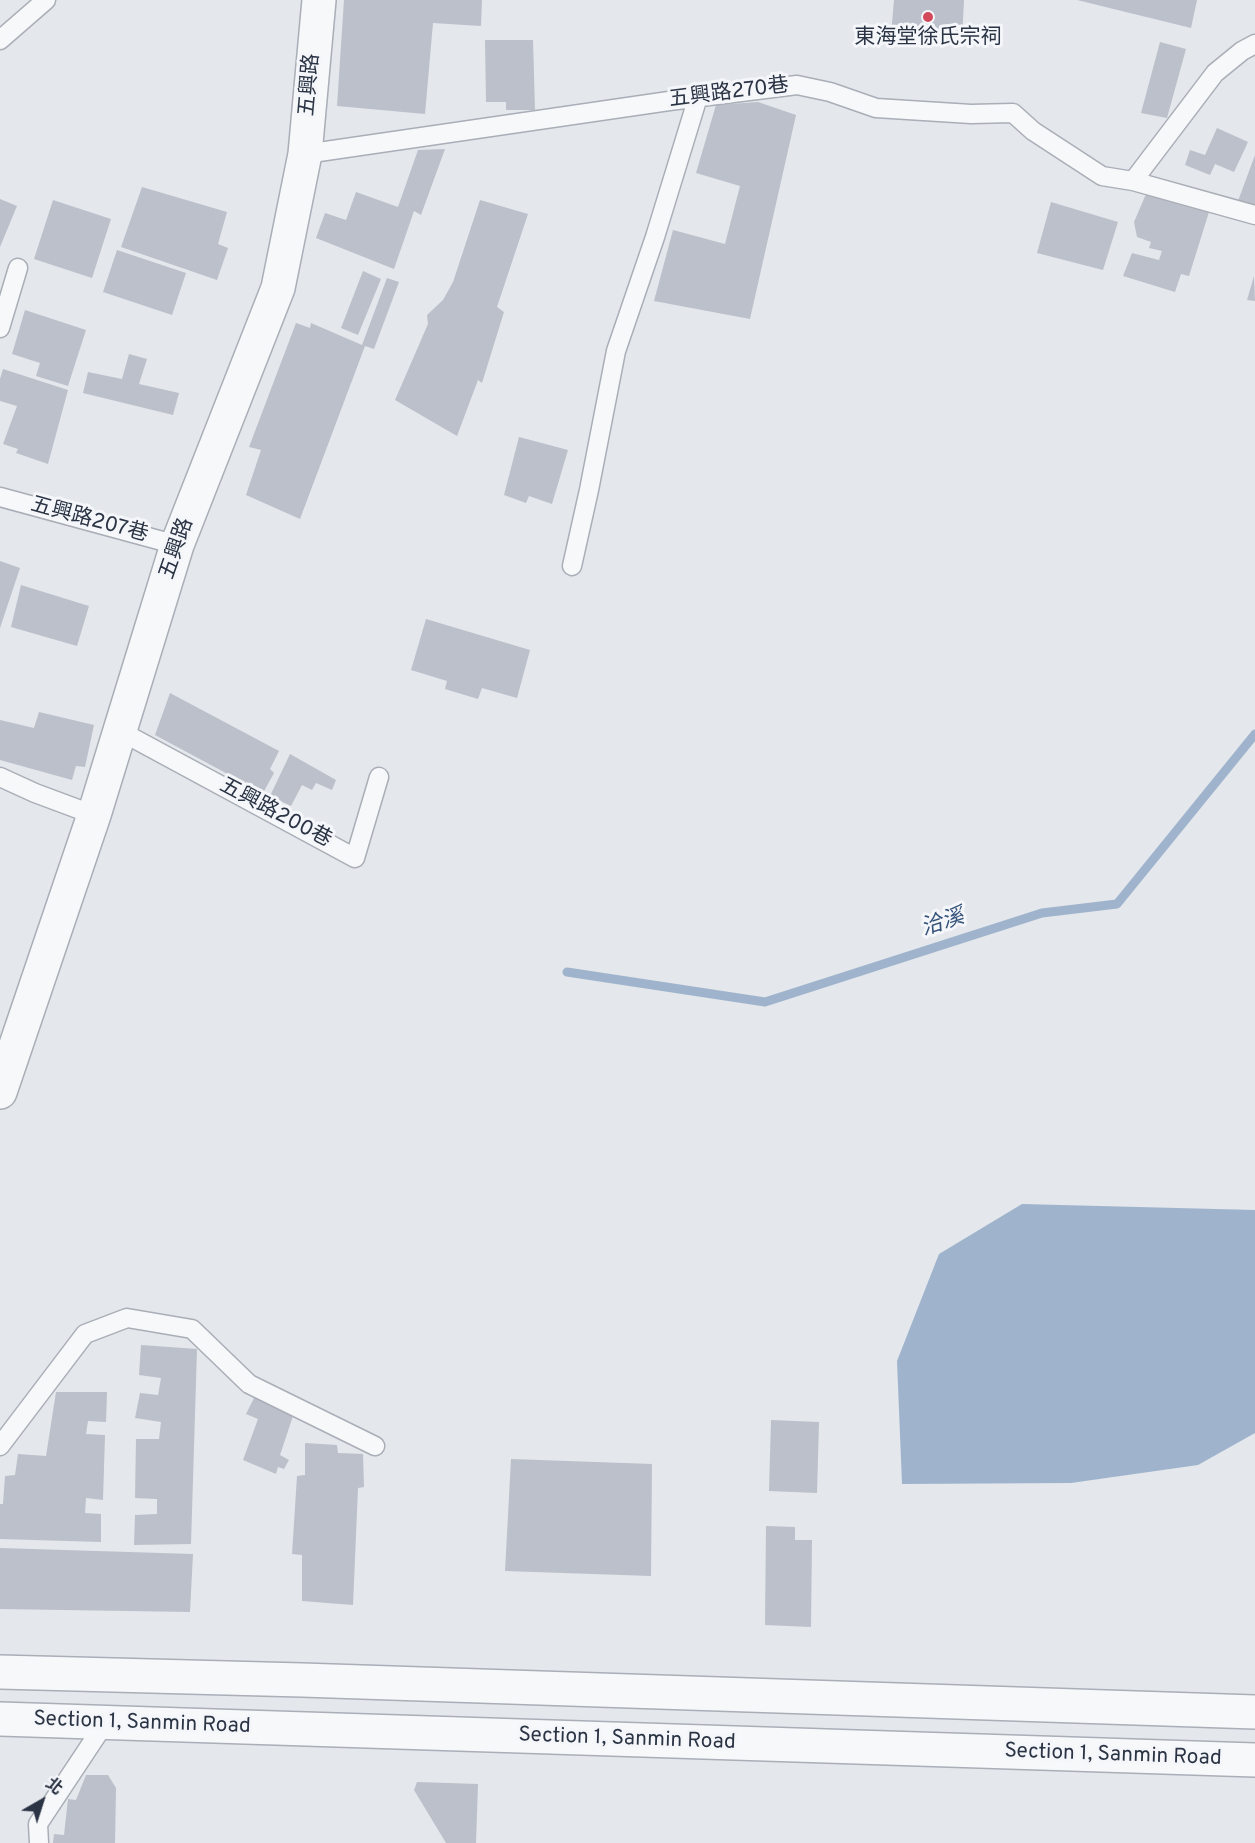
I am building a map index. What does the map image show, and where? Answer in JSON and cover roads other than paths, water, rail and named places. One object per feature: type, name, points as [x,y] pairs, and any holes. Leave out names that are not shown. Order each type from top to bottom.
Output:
[{"type":"street","name":"五興路","points":[[0,1092],[94,815],[177,545],[278,288],[305,154],[319,0]]},
{"type":"street","points":[[0,1672],[1255,1712]]},
{"type":"street","name":"Section 1, Sanmin Road","points":[[0,1719],[1255,1760]]},
{"type":"lane","points":[[0,40],[46,0]]},
{"type":"lane","points":[[1133,182],[1215,73],[1242,51],[1255,44]]},
{"type":"lane","name":"五興路270巷","points":[[305,154],[698,97],[797,85],[830,92],[876,108],[971,114],[1013,113],[1033,131],[1102,176],[1133,182],[1255,215]]},
{"type":"lane","points":[[572,566],[616,351],[655,237],[698,97]]},
{"type":"lane","points":[[0,328],[18,268]]},
{"type":"lane","name":"五興路207巷","points":[[0,497],[177,545]]},
{"type":"lane","name":"五興路200巷","points":[[120,731],[355,858],[379,777]]},
{"type":"lane","points":[[0,777],[94,815]]},
{"type":"lane","points":[[0,1446],[85,1334],[127,1318],[192,1329],[249,1384],[375,1446]]},
{"type":"lane","points":[[39,1843],[38,1824],[105,1723]]},
{"type":"water","points":[[1022,1204],[1255,1210],[1255,1433],[1198,1465],[1071,1483],[902,1484],[897,1361],[939,1254]]},
{"type":"waterway","name":"洽溪","points":[[567,972],[765,1002],[1042,913],[1117,904],[1255,734]]},
{"type":"place","name":"東海堂徐氏宗祠","points":[[928,17]]}]
